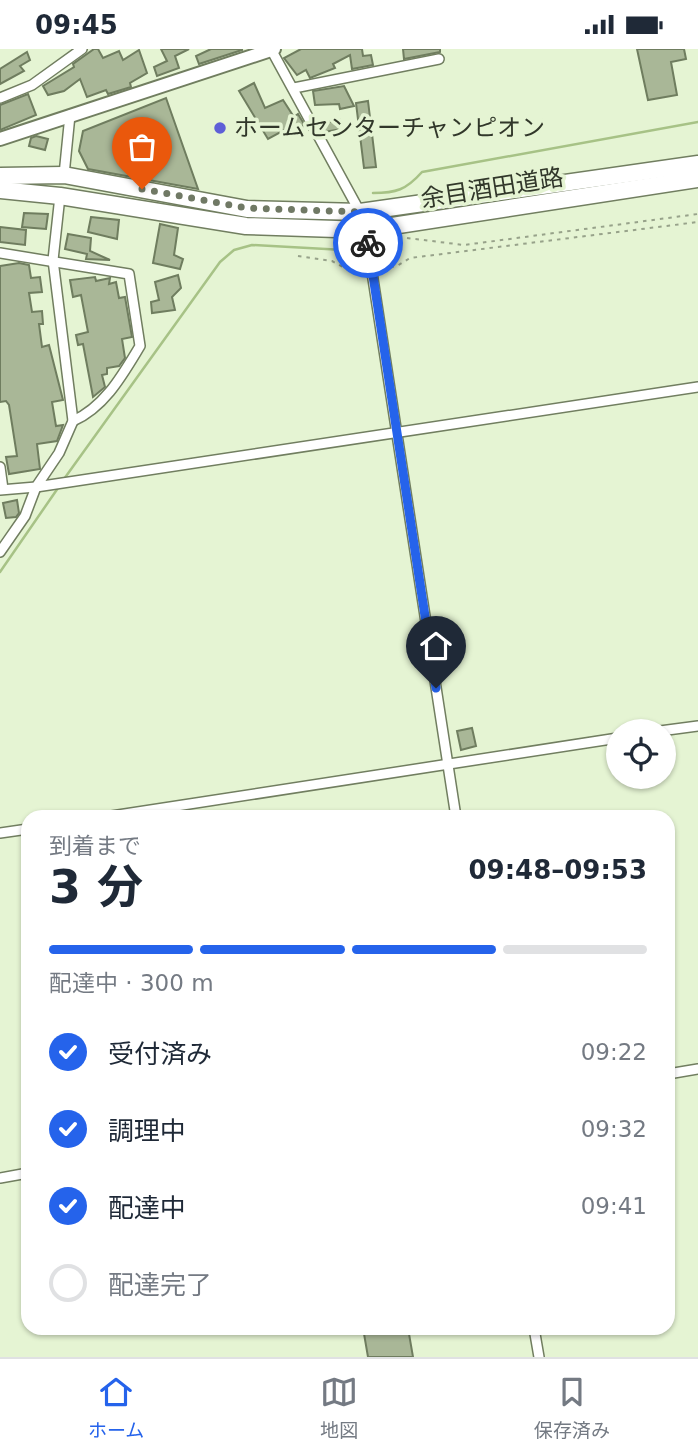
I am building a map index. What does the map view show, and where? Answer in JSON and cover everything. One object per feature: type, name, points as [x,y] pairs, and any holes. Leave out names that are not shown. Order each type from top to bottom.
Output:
[{"type":"highway","name":"余目酒田道路","points":[[0,176],[64,175],[247,208],[360,212],[698,164]]},
{"type":"highway","name":"余目酒田道路","points":[[0,190],[60,196],[246,226],[366,230],[698,179]]},
{"type":"street","points":[[0,98],[32,85],[82,49]]},
{"type":"street","points":[[0,139],[273,50],[360,212],[366,230],[455,810]]},
{"type":"street","points":[[294,88],[439,59]]},
{"type":"street","points":[[64,175],[70,115]]},
{"type":"street","points":[[0,552],[25,516],[36,487],[59,453],[73,421],[53,260],[60,196]]},
{"type":"street","points":[[0,253],[129,274],[140,347],[114,388],[82,417],[73,421]]},
{"type":"street","points":[[0,467],[2,490],[36,487],[698,387]]},
{"type":"street","points":[[676,729],[698,726]]},
{"type":"street","points":[[151,810],[606,740]]},
{"type":"street","points":[[0,833],[21,830]]},
{"type":"street","points":[[675,1073],[698,1069]]},
{"type":"street","points":[[0,1178],[21,1174]]},
{"type":"street","points":[[535,1335],[539,1357]]},
{"type":"path","points":[[403,238],[464,245],[698,214]]},
{"type":"path","points":[[298,256],[332,261],[352,272],[397,266],[410,258],[698,222]]},
{"type":"path","points":[[378,252],[396,237]]},
{"type":"building","points":[[98,49],[103,58],[119,51],[123,60],[139,50],[147,73],[130,83],[131,87],[108,94],[106,90],[87,97],[80,79],[64,91],[48,95],[43,86],[74,67],[73,64]]},
{"type":"building","points":[[161,49],[189,49],[175,56],[179,68],[157,76],[154,67],[167,61]]},
{"type":"building","points":[[211,49],[242,50],[199,64],[196,56]]},
{"type":"building","points":[[301,49],[362,49],[363,56],[371,55],[373,65],[352,69],[350,55],[333,64],[335,68],[310,78],[306,70],[297,75],[284,58]]},
{"type":"building","points":[[403,49],[440,49],[440,52],[404,59]]},
{"type":"building","points":[[637,49],[684,49],[686,59],[671,62],[677,95],[648,100]]},
{"type":"building","points":[[27,52],[30,60],[20,66],[24,71],[0,84],[0,69]]},
{"type":"building","points":[[254,83],[265,108],[283,100],[294,117],[298,114],[304,124],[302,128],[292,134],[288,128],[268,139],[239,91]]},
{"type":"building","points":[[344,86],[354,106],[340,109],[339,104],[315,105],[313,91]]},
{"type":"building","points":[[28,94],[36,115],[0,130],[0,105]]},
{"type":"building","points":[[166,98],[198,189],[88,169],[79,151],[83,131]]},
{"type":"building","points":[[368,101],[376,167],[364,168],[356,103]]},
{"type":"building","points":[[340,120],[342,129],[324,132],[322,123]]},
{"type":"building","points":[[36,136],[48,139],[45,150],[29,146],[31,138]]},
{"type":"building","points":[[24,213],[48,214],[46,229],[22,227]]},
{"type":"building","points":[[91,217],[119,220],[117,239],[88,232]]},
{"type":"building","points":[[160,224],[178,228],[174,255],[183,259],[180,269],[153,263]]},
{"type":"building","points":[[0,227],[26,230],[25,245],[0,242]]},
{"type":"building","points":[[68,234],[91,238],[90,251],[110,260],[86,259],[87,254],[65,249]]},
{"type":"building","points":[[19,263],[29,265],[31,278],[40,277],[42,292],[29,293],[32,312],[42,311],[43,324],[39,324],[42,347],[49,345],[63,400],[52,402],[56,426],[63,425],[57,441],[37,444],[40,469],[9,474],[6,457],[17,456],[9,405],[6,401],[0,402],[0,266]]},
{"type":"building","points":[[178,275],[181,288],[172,297],[175,310],[152,313],[151,302],[159,300],[155,282]]},
{"type":"building","points":[[95,277],[96,281],[110,278],[109,284],[116,282],[119,298],[125,297],[132,337],[122,339],[125,358],[119,366],[107,368],[107,374],[102,375],[105,387],[93,397],[83,344],[78,345],[76,335],[88,332],[81,295],[73,297],[70,280]]},
{"type":"building","points":[[17,500],[19,513],[16,517],[6,518],[3,503]]},
{"type":"building","points":[[472,728],[476,746],[461,750],[457,731]]},
{"type":"building","points":[[364,1335],[409,1335],[413,1357],[368,1357]]},
{"type":"waterway","points":[[373,193],[400,189],[422,172],[698,122]]},
{"type":"waterway","points":[[64,479],[220,262],[234,250],[252,245],[344,250],[351,244]]},
{"type":"waterway","points":[[0,572],[58,488]]},
{"type":"way so far","points":[[142,189],[247,208],[360,212],[368,243]]},
{"type":"place","name":"ホームセンターチャンピオン","points":[[220,128]]},
{"type":"route","points":[[368,243],[436,688]]}]
